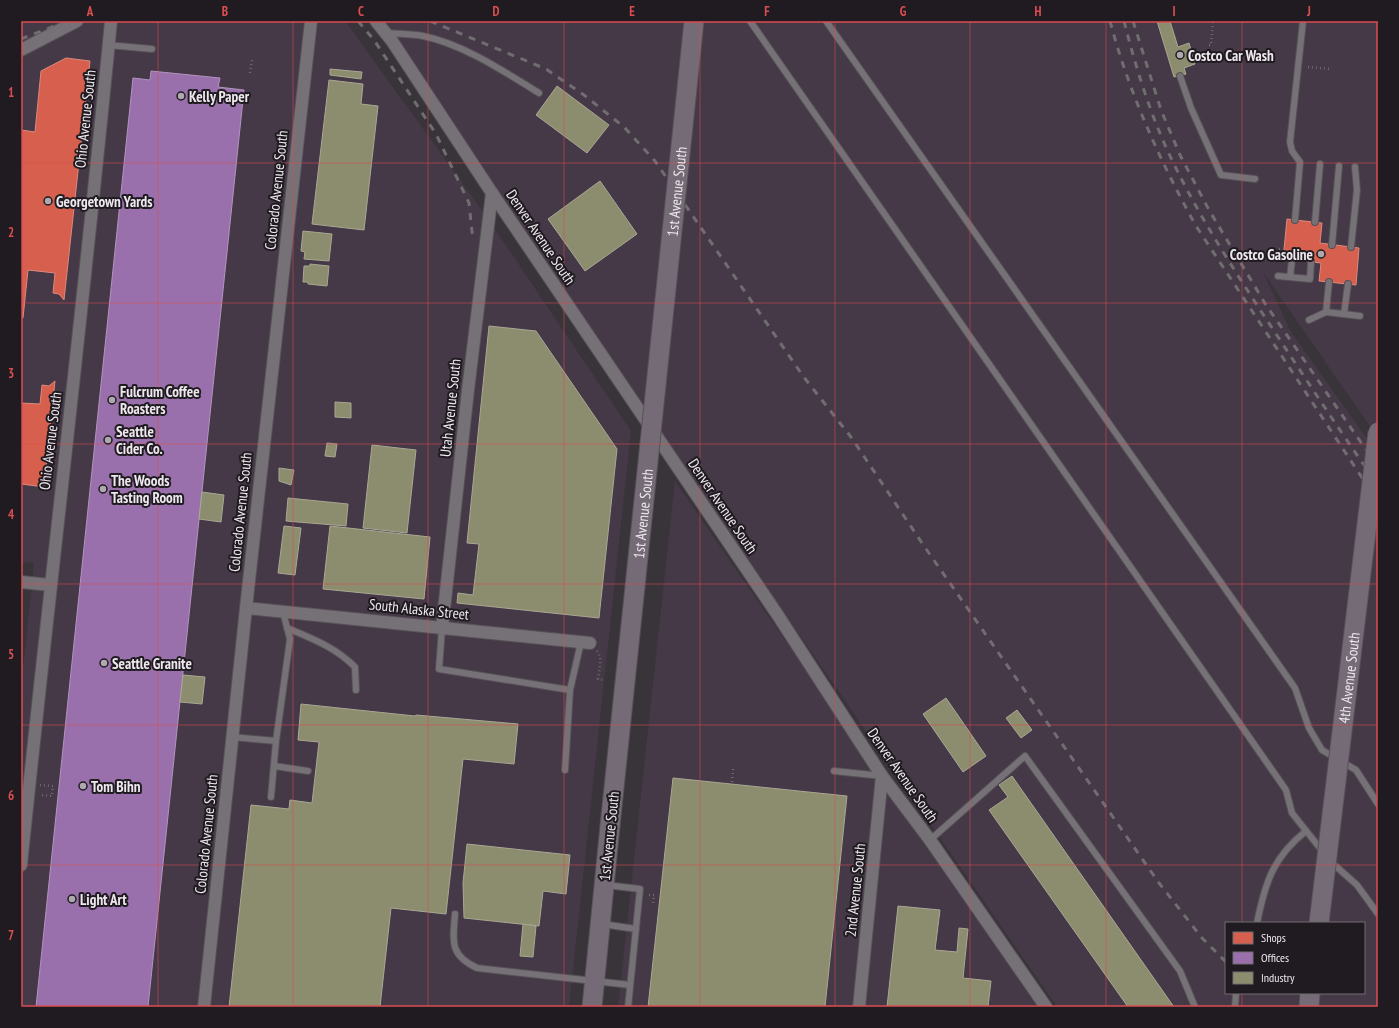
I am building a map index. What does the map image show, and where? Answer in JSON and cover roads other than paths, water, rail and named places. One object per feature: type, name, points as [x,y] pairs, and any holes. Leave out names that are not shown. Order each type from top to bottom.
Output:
[{"type":"main road","name":"1st Avenue South","points":[[592,1007],[694,21]]},
{"type":"main road","name":"4th Avenue South","points":[[1319,922],[1378,432]]},
{"type":"main road","points":[[1309,1007],[1310,994]]},
{"type":"street","points":[[21,50],[77,21]]},
{"type":"street","name":"Ohio Avenue South","points":[[21,865],[111,21]]},
{"type":"street","name":"Colorado Avenue South","points":[[204,1007],[232,737],[311,21]]},
{"type":"street","name":"Denver Avenue South","points":[[376,21],[385,32],[772,608],[882,776],[930,840],[1046,1007]]},
{"type":"street","name":"Utah Avenue South","points":[[442,628],[469,382],[492,193]]},
{"type":"street","points":[[21,582],[50,585]]},
{"type":"street","name":"South Alaska Street","points":[[246,608],[585,643]]},
{"type":"street","name":"2nd Avenue South","points":[[859,1007],[882,776]]},
{"type":"lane","points":[[750,21],[1286,790],[1292,812],[1332,865],[1357,885],[1378,914]]},
{"type":"lane","points":[[826,21],[1295,688],[1309,728],[1322,750],[1356,770],[1378,804]]},
{"type":"lane","points":[[1295,220],[1300,162],[1292,151],[1290,142],[1302,21]]},
{"type":"lane","points":[[385,32],[424,36],[453,46],[490,64],[539,92]]},
{"type":"lane","points":[[108,45],[152,49]]},
{"type":"lane","points":[[1180,76],[1191,108],[1221,175],[1255,179]]},
{"type":"lane","points":[[1315,222],[1320,164]]},
{"type":"lane","points":[[1332,245],[1339,166]]},
{"type":"lane","points":[[1351,247],[1356,190],[1355,167]]},
{"type":"lane","points":[[1290,277],[1292,260]]},
{"type":"lane","points":[[1278,276],[1310,279],[1311,262]]},
{"type":"lane","points":[[1326,312],[1329,282]]},
{"type":"lane","points":[[1344,314],[1348,284]]},
{"type":"lane","points":[[1309,320],[1326,312],[1360,316]]},
{"type":"lane","points":[[271,797],[276,741],[290,640],[283,612]]},
{"type":"lane","points":[[287,628],[315,639],[340,653],[355,667],[356,690]]},
{"type":"lane","points":[[442,628],[439,669],[570,690]]},
{"type":"lane","points":[[565,770],[570,690],[585,643]]},
{"type":"lane","points":[[232,737],[276,741]]},
{"type":"lane","points":[[930,840],[1025,756],[1180,971],[1194,1007]]},
{"type":"lane","points":[[274,766],[308,771]]},
{"type":"lane","points":[[834,771],[882,776]]},
{"type":"lane","points":[[1257,922],[1263,891],[1270,874],[1292,843],[1306,831]]},
{"type":"lane","points":[[604,885],[640,889],[628,1007]]},
{"type":"lane","points":[[455,914],[453,941],[456,952],[464,962],[470,965],[494,972],[594,980],[630,985]]},
{"type":"lane","points":[[600,924],[636,929]]},
{"type":"lane","points":[[1235,1007],[1236,994]]},
{"type":"railway","points":[[21,39],[67,21]]},
{"type":"railway","points":[[358,21],[374,40],[436,134],[469,203],[473,241]]},
{"type":"railway","points":[[430,21],[546,69],[584,95],[624,127],[655,161],[803,376],[851,437],[924,546],[1159,883],[1202,938],[1225,961]]},
{"type":"railway","points":[[1110,21],[1126,74],[1136,100],[1158,152],[1196,226],[1378,502]]},
{"type":"railway","points":[[1124,21],[1133,56],[1156,125],[1195,204],[1249,293],[1378,485]]},
{"type":"railway","points":[[1133,21],[1161,110],[1180,155],[1209,210],[1266,305],[1378,467]]},
{"type":"place","name":"Costco Car Wash","points":[[1180,55]]},
{"type":"place","name":"Kelly Paper","points":[[181,96]]},
{"type":"place","name":"Georgetown Yards","points":[[48,201]]},
{"type":"place","name":"Costco Gasoline","points":[[1321,254]]},
{"type":"place","name":"Fulcrum Coffee Roasters","points":[[112,400]]},
{"type":"place","name":"Seattle Cider Co.","points":[[108,440]]},
{"type":"place","name":"The Woods Tasting Room","points":[[103,489]]},
{"type":"place","name":"Seattle Granite","points":[[104,663]]},
{"type":"place","name":"Tom Bihn","points":[[83,786]]},
{"type":"place","name":"Light Art","points":[[72,899]]}]
